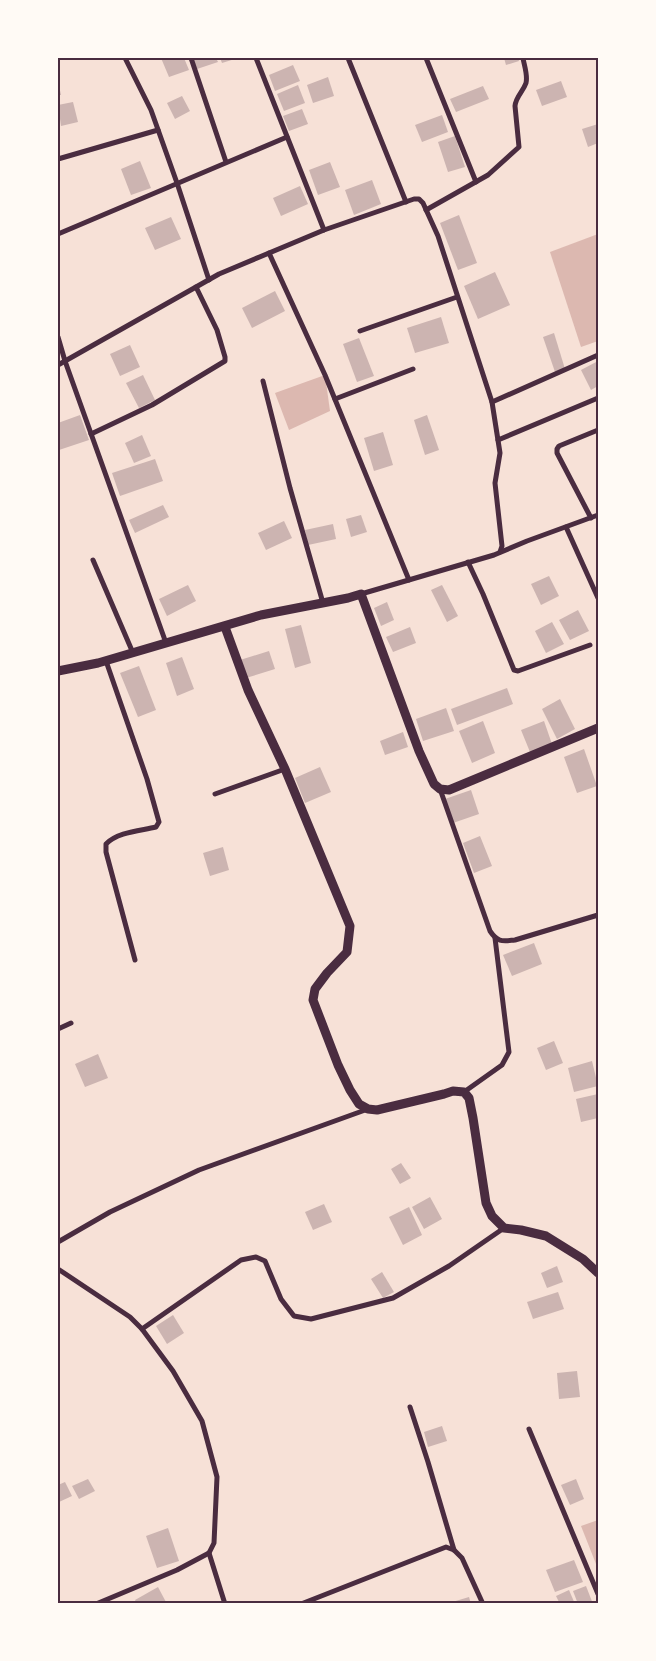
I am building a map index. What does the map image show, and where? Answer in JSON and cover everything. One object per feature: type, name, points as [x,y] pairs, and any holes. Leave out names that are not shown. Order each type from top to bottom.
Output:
[{"type":"street","points":[[127,58],[151,110],[209,280]]},
{"type":"street","points":[[191,58],[226,162]]},
{"type":"street","points":[[256,58],[324,230]]},
{"type":"street","points":[[348,58],[406,202]]},
{"type":"street","points":[[426,58],[476,182]]},
{"type":"street","points":[[426,210],[488,175],[519,147],[515,106],[516,100],[525,85],[526,78],[523,58]]},
{"type":"street","points":[[58,159],[158,130]]},
{"type":"street","points":[[58,234],[288,137]]},
{"type":"street","points":[[58,365],[209,280],[324,230],[414,199],[419,199],[438,236],[492,402],[500,461],[495,483],[502,546],[500,552]]},
{"type":"street","points":[[269,253],[335,399],[409,580]]},
{"type":"street","points":[[91,434],[152,405],[225,361],[217,330],[196,287]]},
{"type":"street","points":[[360,331],[457,297]]},
{"type":"street","points":[[58,337],[64,361],[166,643]]},
{"type":"street","points":[[492,402],[598,355]]},
{"type":"street","points":[[335,399],[413,369]]},
{"type":"street","points":[[263,381],[290,488],[323,603]]},
{"type":"street","points":[[498,440],[598,398]]},
{"type":"street","points":[[591,518],[557,453],[557,449],[559,446],[598,430]]},
{"type":"street","points":[[58,672],[106,661],[261,615],[361,594],[494,555],[598,515]]},
{"type":"street","points":[[566,527],[598,598]]},
{"type":"street","points":[[93,560],[133,653]]},
{"type":"street","points":[[468,562],[514,670],[518,671],[590,645]]},
{"type":"street","points":[[225,627],[248,690],[285,769],[350,926],[347,952],[315,989],[313,1000],[338,1065],[350,1090],[359,1104],[368,1109],[377,1110],[453,1091],[464,1092],[502,1066],[509,1052],[495,938],[490,931],[440,789],[434,784],[419,751],[361,594]]},
{"type":"street","points":[[106,661],[147,778],[159,822],[156,827],[118,836],[106,844],[106,852],[135,960]]},
{"type":"street","points":[[440,789],[448,790],[598,728]]},
{"type":"street","points":[[215,794],[285,769]]},
{"type":"street","points":[[495,938],[503,941],[515,940],[598,915]]},
{"type":"street","points":[[58,1029],[71,1023]]},
{"type":"street","points":[[464,1092],[469,1098],[486,1203],[492,1216],[504,1228],[546,1236],[583,1259],[598,1274]]},
{"type":"street","points":[[58,1242],[110,1212],[199,1170],[368,1109]]},
{"type":"street","points":[[142,1329],[241,1260],[256,1257],[265,1261],[280,1299],[294,1316],[311,1318],[393,1298],[449,1266],[504,1228]]},
{"type":"street","points":[[58,1269],[130,1317],[142,1329],[172,1371],[202,1420],[217,1478],[214,1544],[209,1553],[177,1570],[96,1604]]},
{"type":"street","points":[[410,1407],[454,1550]]},
{"type":"street","points":[[529,1429],[598,1594]]},
{"type":"street","points":[[300,1604],[446,1547],[454,1550],[462,1558],[483,1604]]},
{"type":"street","points":[[209,1553],[226,1604]]},
{"type":"shaded area","points":[[598,234],[598,341],[581,347],[550,252]]},
{"type":"shaded area","points":[[325,375],[330,411],[289,430],[275,393]]},
{"type":"shaded area","points":[[598,1520],[598,1569],[581,1526]]},
{"type":"building","points":[[161,58],[184,58],[189,70],[169,77]]},
{"type":"building","points":[[193,58],[216,58],[218,62],[197,69]]},
{"type":"building","points":[[220,58],[238,58],[222,63]]},
{"type":"building","points":[[504,58],[518,58],[519,61],[506,65]]},
{"type":"building","points":[[293,65],[300,81],[275,91],[269,75]]},
{"type":"building","points":[[328,77],[334,96],[313,103],[307,85]]},
{"type":"building","points":[[58,81],[61,95],[58,95]]},
{"type":"building","points":[[561,81],[567,97],[542,106],[536,90]]},
{"type":"building","points":[[298,85],[305,103],[284,111],[277,94]]},
{"type":"building","points":[[483,86],[489,99],[456,112],[450,99]]},
{"type":"building","points":[[182,96],[190,111],[175,119],[167,103]]},
{"type":"building","points":[[73,102],[78,122],[61,126],[58,105]]},
{"type":"building","points":[[302,109],[308,124],[289,131],[283,116]]},
{"type":"building","points":[[442,115],[448,132],[422,142],[415,125]]},
{"type":"building","points":[[598,124],[598,143],[588,147],[582,129]]},
{"type":"building","points":[[455,136],[465,167],[448,172],[438,142]]},
{"type":"building","points":[[140,161],[151,188],[131,195],[121,169]]},
{"type":"building","points":[[330,162],[340,187],[318,195],[309,170]]},
{"type":"building","points":[[372,180],[381,204],[354,215],[345,190]]},
{"type":"building","points":[[300,186],[308,204],[281,216],[273,198]]},
{"type":"building","points":[[459,215],[477,263],[458,270],[440,223]]},
{"type":"building","points":[[171,217],[181,239],[155,250],[145,228]]},
{"type":"building","points":[[495,272],[510,305],[478,319],[464,286]]},
{"type":"building","points":[[275,291],[285,311],[252,328],[242,308]]},
{"type":"building","points":[[441,317],[449,343],[415,353],[407,328]]},
{"type":"building","points":[[554,333],[565,369],[555,372],[543,337]]},
{"type":"building","points":[[359,338],[374,376],[357,382],[343,344]]},
{"type":"building","points":[[130,345],[140,367],[120,376],[110,354]]},
{"type":"building","points":[[598,361],[598,386],[591,390],[581,370]]},
{"type":"building","points":[[143,375],[155,400],[139,408],[126,383]]},
{"type":"building","points":[[80,415],[89,440],[59,450],[58,423]]},
{"type":"building","points":[[427,415],[439,450],[425,455],[414,420]]},
{"type":"building","points":[[383,432],[393,465],[374,471],[364,438]]},
{"type":"building","points":[[142,435],[151,456],[134,463],[125,443]]},
{"type":"building","points":[[155,459],[163,481],[120,496],[112,473]]},
{"type":"building","points":[[163,505],[169,517],[135,533],[129,520]]},
{"type":"building","points":[[361,515],[367,532],[351,537],[346,519]]},
{"type":"building","points":[[284,521],[292,538],[266,550],[258,533]]},
{"type":"building","points":[[333,524],[336,539],[308,545],[305,530]]},
{"type":"building","points":[[549,576],[559,596],[541,605],[531,584]]},
{"type":"building","points":[[188,585],[196,601],[167,616],[159,599]]},
{"type":"building","points":[[442,585],[458,616],[447,622],[431,590]]},
{"type":"building","points":[[387,602],[394,620],[381,626],[374,608]]},
{"type":"building","points":[[578,610],[589,631],[570,640],[559,620]]},
{"type":"building","points":[[552,622],[564,644],[546,653],[535,631]]},
{"type":"building","points":[[301,625],[311,663],[295,668],[285,629]]},
{"type":"building","points":[[410,627],[416,643],[393,652],[386,637]]},
{"type":"building","points":[[269,651],[275,669],[246,678],[240,660]]},
{"type":"building","points":[[182,657],[194,689],[177,696],[166,663]]},
{"type":"building","points":[[139,666],[156,710],[138,717],[120,673]]},
{"type":"building","points":[[507,688],[513,704],[457,725],[451,709]]},
{"type":"building","points":[[560,699],[575,729],[557,739],[542,709]]},
{"type":"building","points":[[446,708],[454,731],[423,741],[416,719]]},
{"type":"building","points":[[483,721],[495,753],[472,763],[459,731]]},
{"type":"building","points":[[544,721],[552,744],[530,752],[521,730]]},
{"type":"building","points":[[403,732],[408,747],[385,755],[380,741]]},
{"type":"building","points":[[584,749],[597,786],[577,793],[564,757]]},
{"type":"building","points":[[320,767],[331,792],[305,803],[295,778]]},
{"type":"building","points":[[471,790],[479,814],[453,823],[445,799]]},
{"type":"building","points":[[480,836],[492,866],[474,873],[463,843]]},
{"type":"building","points":[[223,847],[229,870],[210,876],[203,853]]},
{"type":"building","points":[[534,943],[542,964],[512,976],[503,955]]},
{"type":"building","points":[[554,1041],[563,1063],[546,1070],[537,1048]]},
{"type":"building","points":[[98,1054],[108,1078],[85,1087],[75,1064]]},
{"type":"building","points":[[592,1061],[598,1086],[574,1092],[568,1068]]},
{"type":"building","points":[[598,1094],[598,1118],[581,1122],[576,1099]]},
{"type":"building","points":[[401,1163],[411,1178],[400,1184],[391,1169]]},
{"type":"building","points":[[430,1197],[442,1219],[424,1229],[412,1207]]},
{"type":"building","points":[[324,1204],[332,1222],[313,1230],[305,1212]]},
{"type":"building","points":[[409,1207],[422,1235],[403,1245],[389,1217]]},
{"type":"building","points":[[557,1266],[563,1282],[547,1288],[541,1273]]},
{"type":"building","points":[[382,1272],[394,1292],[383,1298],[371,1279]]},
{"type":"building","points":[[558,1292],[564,1309],[533,1319],[527,1302]]},
{"type":"building","points":[[173,1315],[184,1333],[167,1344],[156,1326]]},
{"type":"building","points":[[577,1371],[580,1397],[559,1399],[557,1373]]},
{"type":"building","points":[[442,1426],[447,1441],[428,1447],[424,1432]]},
{"type":"building","points":[[88,1479],[95,1491],[79,1499],[72,1486]]},
{"type":"building","points":[[576,1479],[584,1499],[570,1505],[561,1485]]},
{"type":"building","points":[[65,1482],[72,1496],[59,1502],[58,1485]]},
{"type":"building","points":[[168,1528],[179,1561],[157,1568],[146,1536]]},
{"type":"building","points":[[574,1560],[583,1582],[555,1592],[546,1570]]},
{"type":"building","points":[[586,1586],[593,1604],[578,1604],[573,1591]]},
{"type":"building","points":[[158,1587],[167,1604],[137,1604],[135,1600]]},
{"type":"building","points":[[569,1590],[575,1604],[560,1604],[556,1596]]},
{"type":"building","points":[[469,1597],[471,1604],[449,1604],[449,1603]]}]
